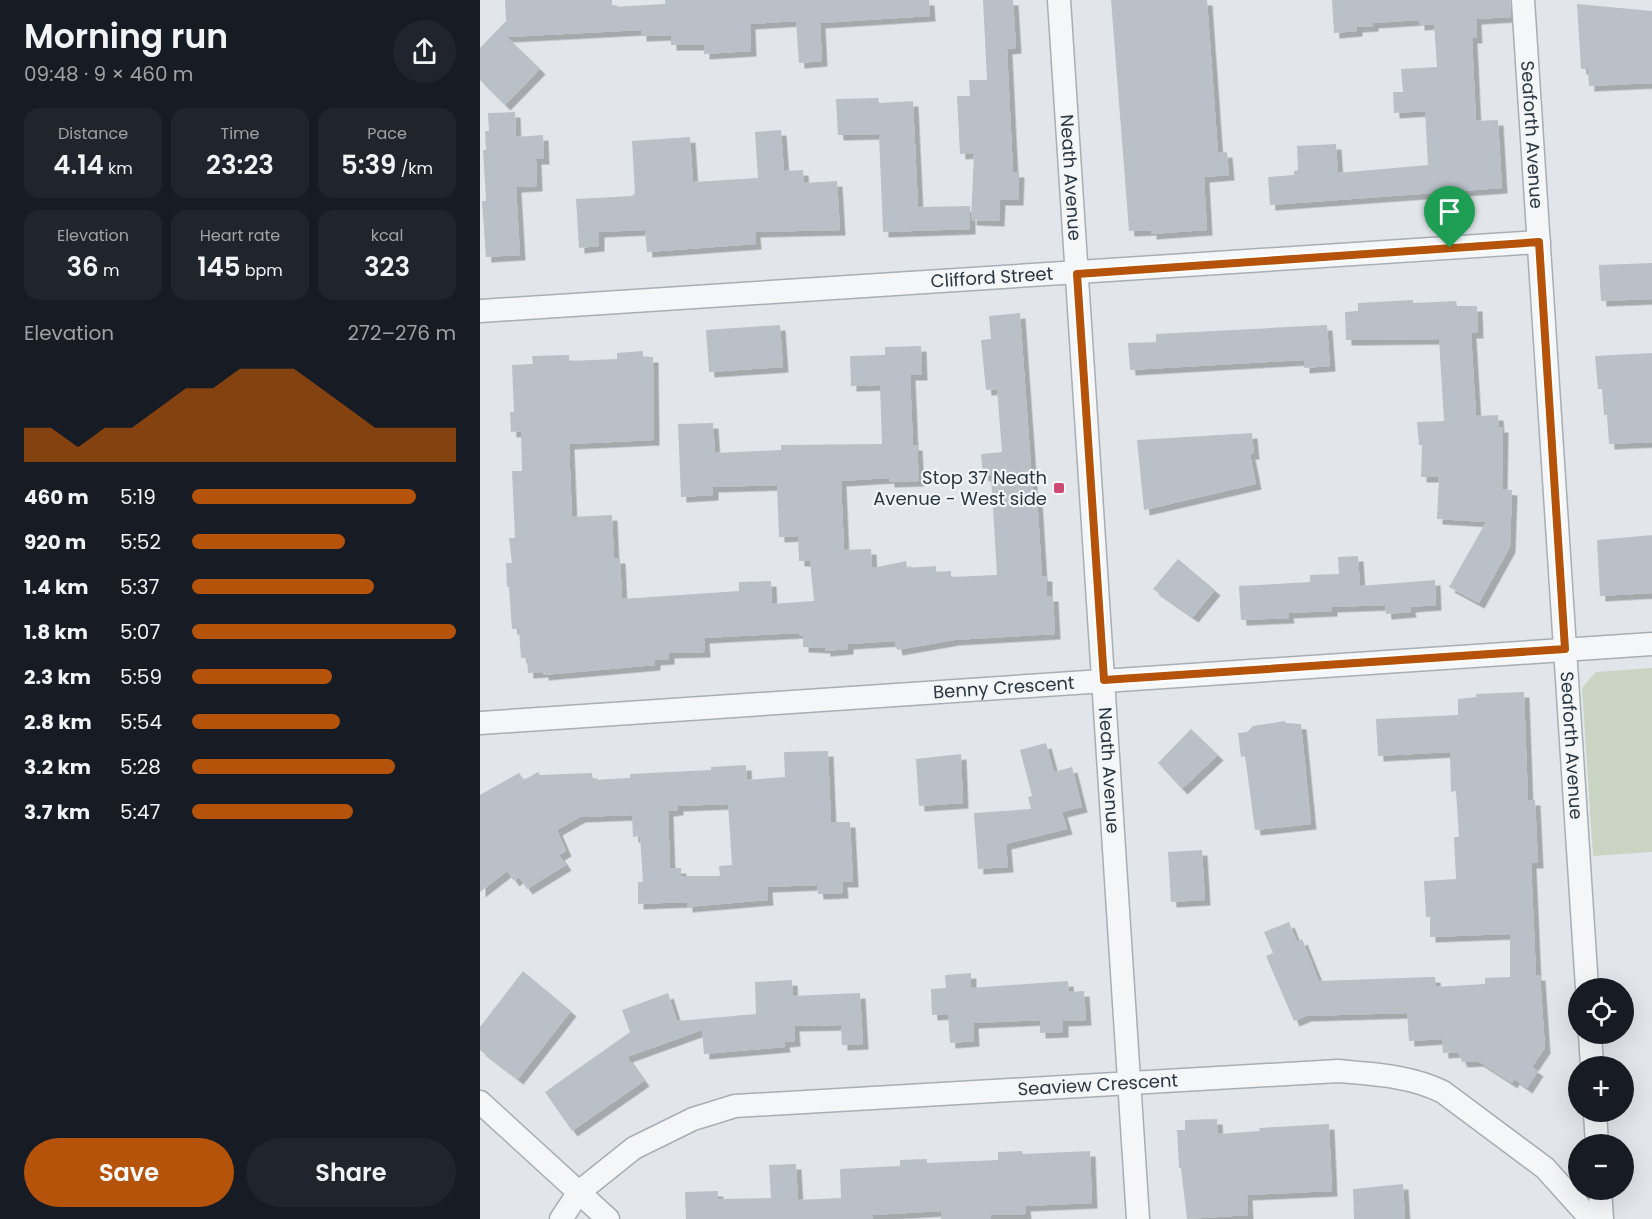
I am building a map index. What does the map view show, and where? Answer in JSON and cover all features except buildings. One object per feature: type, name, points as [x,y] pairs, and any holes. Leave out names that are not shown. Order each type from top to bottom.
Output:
[{"type":"street","name":"Neath Avenue","points":[[1059,0],[1138,1219]]},
{"type":"street","name":"Seaforth Avenue","points":[[1524,0],[1586,978]]},
{"type":"street","name":"Clifford Street","points":[[480,311],[1077,274],[1539,242]]},
{"type":"street","name":"Benny Crescent","points":[[480,723],[1652,644]]},
{"type":"street","name":"Seaview Crescent","points":[[561,1219],[579,1192],[634,1148],[662,1132],[735,1106],[1338,1071],[1424,1083],[1443,1092],[1545,1168],[1592,1219]]},
{"type":"street","points":[[480,1102],[608,1219]]},
{"type":"street","points":[[1601,1200],[1602,1219]]},
{"type":"green space","points":[[1652,668],[1652,852],[1593,856],[1582,688],[1596,672]]},
{"type":"place","name":"Stop 37 Neath Avenue - West side","points":[[1059,488]]},
{"type":"route","points":[[1539,242],[1565,649],[1104,680],[1077,274],[1450,248],[1539,242]]}]
